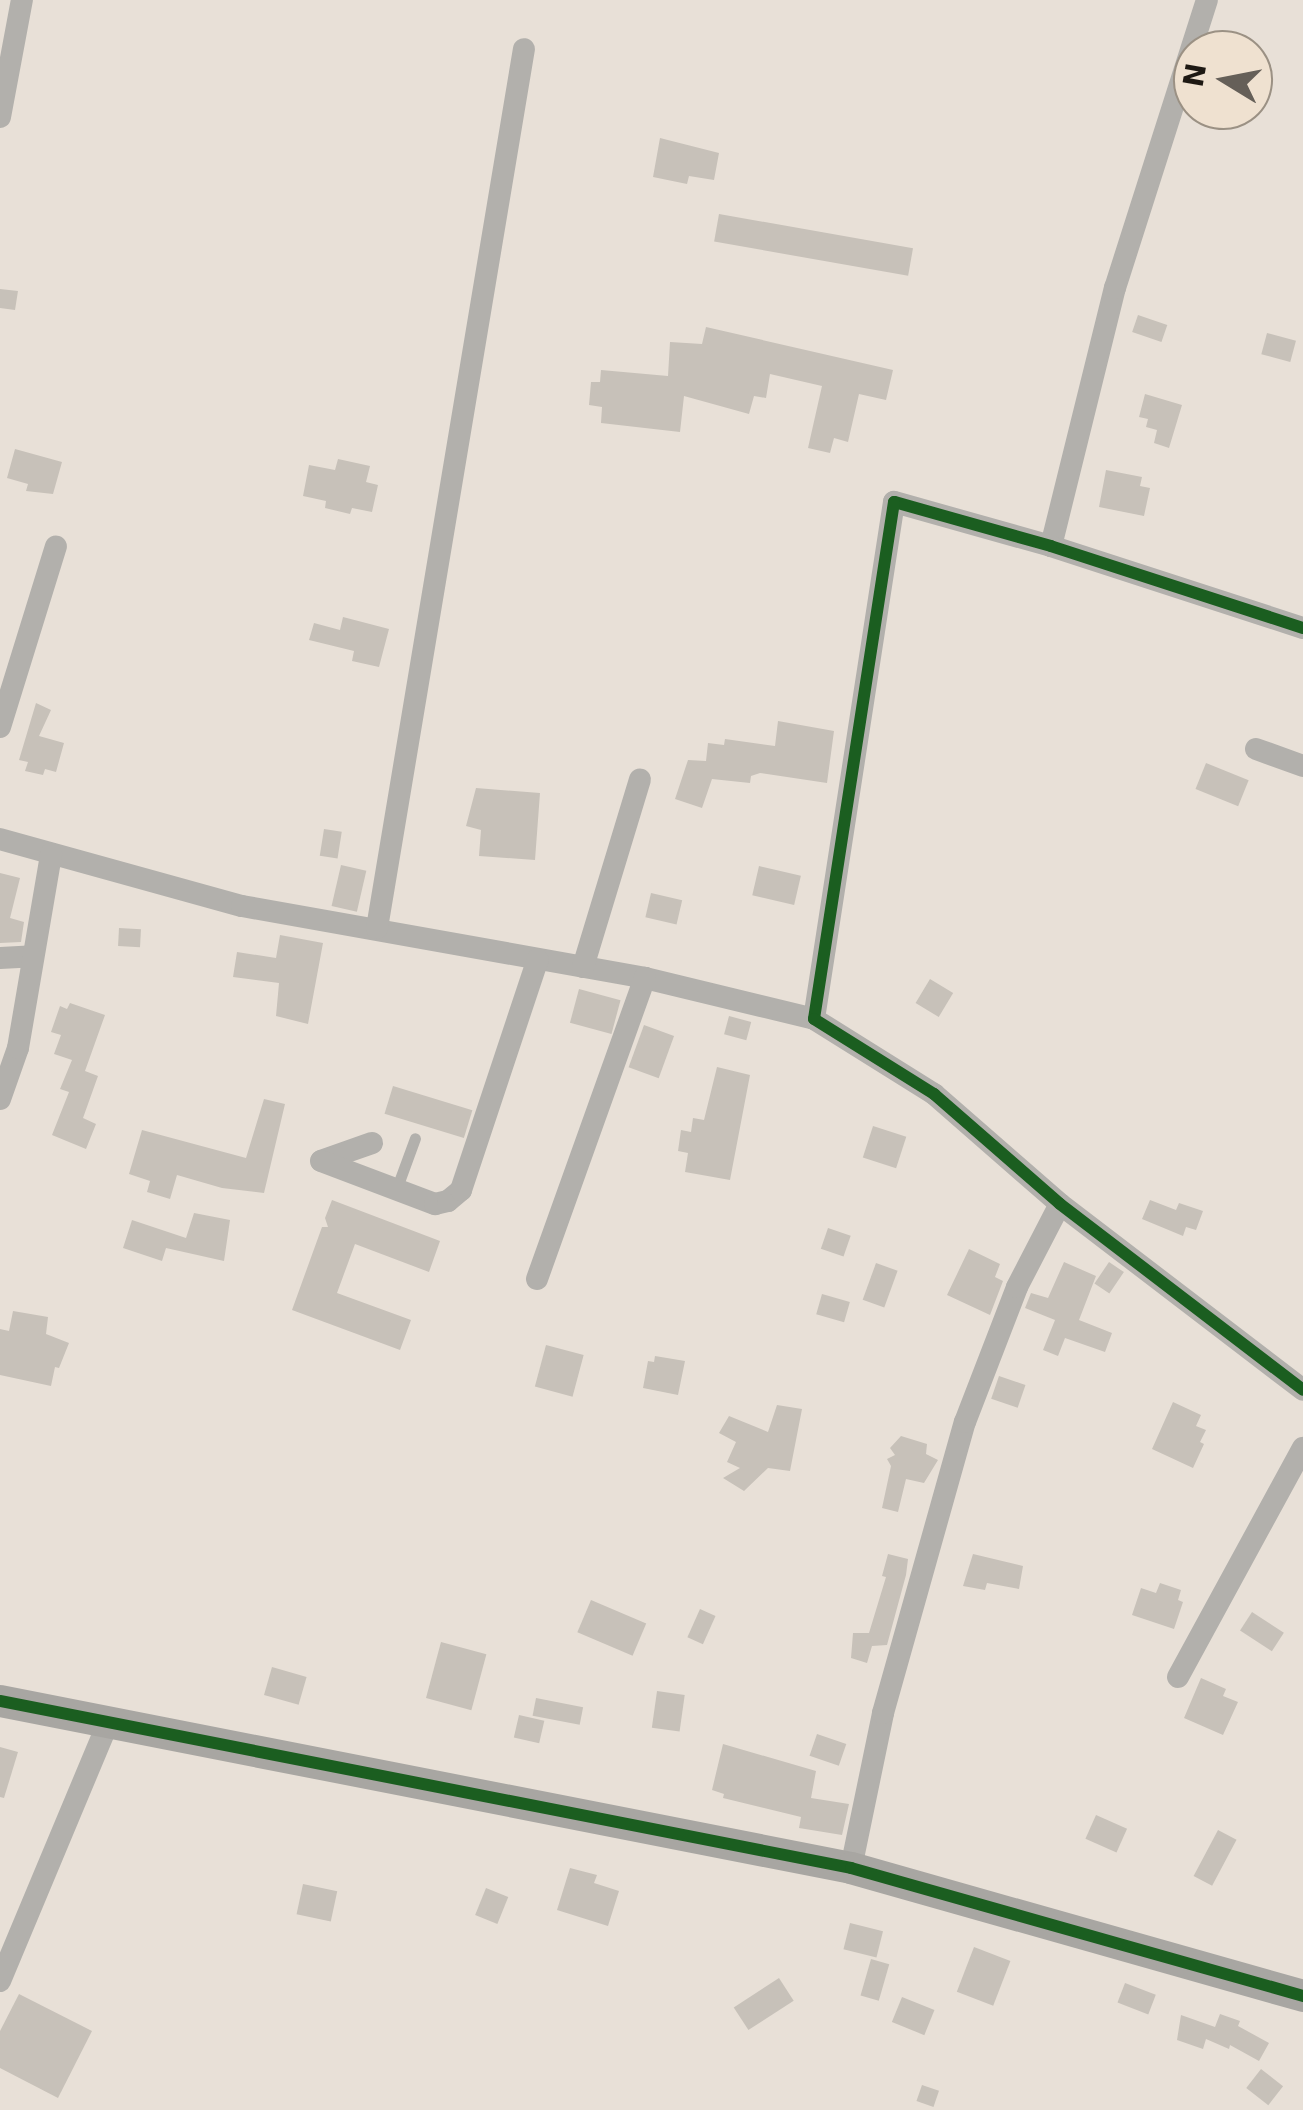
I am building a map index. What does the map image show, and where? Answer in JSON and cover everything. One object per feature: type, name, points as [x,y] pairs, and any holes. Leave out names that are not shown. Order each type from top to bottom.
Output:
[{"type":"street","points":[[0,117],[22,0]]},
{"type":"street","points":[[1052,546],[1115,288],[1206,0]]},
{"type":"street","points":[[377,928],[524,49]]},
{"type":"street","points":[[814,1019],[894,502],[1052,546],[1303,628]]},
{"type":"street","points":[[0,727],[56,546]]},
{"type":"street","points":[[1256,749],[1303,766]]},
{"type":"street","points":[[583,967],[640,779]]},
{"type":"street","points":[[0,839],[242,906],[645,978],[814,1019],[934,1094],[1060,1204],[1303,1390]]},
{"type":"street","points":[[0,1099],[18,1048],[51,854]]},
{"type":"street","points":[[0,958],[33,956]]},
{"type":"street","points":[[372,1144],[321,1162],[435,1204],[448,1201],[461,1190],[538,958]]},
{"type":"street","points":[[537,1279],[645,978]]},
{"type":"street","points":[[852,1868],[882,1713],[965,1422],[1018,1287],[1060,1204]]},
{"type":"street","points":[[1178,1677],[1303,1448]]},
{"type":"street","points":[[0,1701],[852,1868],[1303,1996]]},
{"type":"street","points":[[0,1981],[108,1722]]},
{"type":"lane","points":[[396,1190],[415,1138]]},
{"type":"building","points":[[660,138],[719,153],[714,180],[689,176],[687,184],[653,177]]},
{"type":"building","points":[[719,214],[913,248],[908,276],[714,242]]},
{"type":"building","points":[[0,289],[18,291],[15,310],[0,308]]},
{"type":"building","points":[[1138,315],[1167,325],[1161,342],[1132,332]]},
{"type":"building","points":[[706,327],[893,370],[886,400],[859,394],[848,442],[834,438],[830,453],[808,448],[822,386],[770,374],[766,398],[754,396],[749,414],[684,396],[680,432],[601,423],[602,407],[589,405],[591,382],[600,382],[601,370],[668,376],[670,342],[702,344]]},
{"type":"building","points":[[1267,333],[1296,341],[1290,362],[1261,354]]},
{"type":"building","points":[[1145,394],[1182,405],[1169,448],[1154,443],[1157,430],[1146,427],[1148,419],[1139,417]]},
{"type":"building","points":[[15,449],[62,462],[53,494],[26,491],[28,484],[7,478]]},
{"type":"building","points":[[338,459],[370,466],[366,482],[378,485],[372,512],[352,508],[350,514],[325,508],[326,501],[303,496],[309,465],[335,470]]},
{"type":"building","points":[[1106,470],[1142,477],[1140,486],[1150,488],[1144,516],[1099,507]]},
{"type":"building","points":[[343,617],[389,629],[379,667],[352,661],[354,651],[309,640],[314,623],[340,630]]},
{"type":"building","points":[[36,703],[51,710],[39,736],[64,743],[56,772],[45,769],[43,775],[25,771],[28,762],[19,760]]},
{"type":"building","points":[[778,721],[834,731],[827,783],[760,773],[751,776],[750,783],[712,779],[702,808],[675,799],[688,760],[706,761],[708,743],[724,745],[725,739],[775,746]]},
{"type":"building","points":[[1206,763],[1249,780],[1238,806],[1196,789]]},
{"type":"building","points":[[476,788],[540,793],[535,860],[479,856],[481,830],[466,826]]},
{"type":"building","points":[[324,829],[342,832],[338,858],[320,856]]},
{"type":"building","points":[[341,865],[366,871],[357,912],[332,906]]},
{"type":"building","points":[[759,866],[801,876],[794,905],[752,895]]},
{"type":"building","points":[[0,873],[20,878],[10,918],[24,922],[21,942],[0,943]]},
{"type":"building","points":[[651,893],[682,900],[677,925],[645,917]]},
{"type":"building","points":[[119,928],[141,929],[140,947],[118,946]]},
{"type":"building","points":[[280,935],[323,943],[308,1024],[276,1016],[279,983],[233,977],[237,952],[276,958]]},
{"type":"building","points":[[930,979],[953,993],[939,1017],[916,1003]]},
{"type":"building","points":[[579,989],[621,1000],[611,1034],[570,1023]]},
{"type":"building","points":[[70,1003],[105,1015],[85,1071],[98,1076],[83,1118],[96,1124],[86,1149],[52,1135],[69,1092],[60,1089],[72,1060],[54,1054],[61,1035],[51,1032],[60,1006],[67,1009]]},
{"type":"building","points":[[729,1016],[751,1022],[746,1040],[724,1034]]},
{"type":"building","points":[[644,1025],[674,1036],[659,1078],[629,1067]]},
{"type":"building","points":[[717,1067],[750,1075],[730,1180],[685,1172],[688,1153],[678,1151],[681,1130],[691,1132],[693,1118],[704,1120]]},
{"type":"building","points":[[393,1086],[472,1110],[464,1138],[385,1114]]},
{"type":"building","points":[[264,1099],[285,1104],[264,1193],[222,1188],[177,1175],[170,1199],[147,1192],[150,1181],[129,1174],[142,1130],[246,1158]]},
{"type":"building","points":[[873,1126],[906,1137],[896,1168],[863,1157]]},
{"type":"building","points":[[332,1200],[440,1241],[429,1272],[355,1244],[337,1293],[411,1320],[400,1350],[292,1310],[322,1227],[328,1227],[325,1218]]},
{"type":"building","points":[[1150,1200],[1176,1210],[1179,1203],[1203,1211],[1196,1230],[1186,1227],[1183,1236],[1142,1219]]},
{"type":"building","points":[[194,1213],[230,1220],[224,1261],[166,1248],[162,1261],[123,1248],[132,1220],[186,1238]]},
{"type":"building","points":[[828,1228],[851,1236],[844,1257],[821,1249]]},
{"type":"building","points":[[969,1249],[1000,1264],[995,1277],[1003,1281],[990,1315],[947,1295]]},
{"type":"building","points":[[1064,1262],[1096,1276],[1079,1320],[1112,1333],[1105,1352],[1065,1338],[1058,1356],[1043,1350],[1055,1320],[1025,1308],[1031,1293],[1048,1298]]},
{"type":"building","points":[[1109,1262],[1124,1272],[1109,1294],[1094,1284]]},
{"type":"building","points":[[876,1263],[898,1271],[884,1308],[863,1300]]},
{"type":"building","points":[[822,1294],[850,1302],[844,1322],[816,1314]]},
{"type":"building","points":[[13,1311],[48,1317],[46,1334],[69,1343],[59,1368],[55,1367],[51,1386],[0,1375],[0,1329],[9,1331]]},
{"type":"building","points":[[546,1345],[584,1355],[573,1397],[535,1387]]},
{"type":"building","points":[[655,1356],[685,1361],[678,1395],[643,1388],[648,1361],[654,1362]]},
{"type":"building","points":[[999,1376],[1025,1385],[1018,1408],[991,1399]]},
{"type":"building","points":[[1173,1402],[1201,1415],[1196,1426],[1206,1430],[1193,1468],[1152,1449]]},
{"type":"building","points":[[777,1405],[802,1409],[790,1471],[768,1468],[744,1491],[723,1478],[740,1468],[727,1462],[736,1442],[719,1433],[729,1416],[768,1432]]},
{"type":"building","points":[[901,1436],[927,1444],[926,1454],[938,1460],[924,1483],[906,1479],[898,1512],[882,1508],[891,1466],[887,1459],[895,1455],[890,1448]]},
{"type":"building","points":[[888,1554],[908,1559],[906,1575],[887,1645],[872,1646],[867,1663],[851,1658],[853,1633],[869,1633],[886,1577],[882,1576]]},
{"type":"building","points":[[973,1554],[1023,1566],[1019,1589],[987,1583],[985,1590],[963,1586]]},
{"type":"building","points":[[1160,1583],[1181,1590],[1178,1600],[1183,1602],[1174,1629],[1132,1615],[1141,1588],[1156,1593]]},
{"type":"building","points":[[591,1600],[646,1623],[633,1656],[577,1632]]},
{"type":"building","points":[[700,1609],[716,1616],[703,1644],[687,1637]]},
{"type":"building","points":[[1252,1612],[1284,1633],[1272,1651],[1240,1630]]},
{"type":"building","points":[[441,1642],[486,1654],[471,1710],[426,1698]]},
{"type":"building","points":[[272,1667],[307,1677],[299,1705],[264,1695]]},
{"type":"building","points":[[1201,1678],[1226,1689],[1223,1696],[1238,1702],[1223,1735],[1184,1718]]},
{"type":"building","points":[[657,1691],[685,1695],[680,1732],[652,1728]]},
{"type":"building","points":[[536,1698],[583,1707],[580,1725],[533,1716]]},
{"type":"building","points":[[519,1715],[544,1721],[539,1743],[514,1737]]},
{"type":"building","points":[[817,1734],[846,1744],[839,1766],[810,1756]]},
{"type":"building","points":[[723,1744],[816,1771],[811,1798],[849,1804],[842,1835],[799,1828],[801,1817],[723,1798],[724,1794],[712,1790]]},
{"type":"building","points":[[0,1747],[18,1752],[4,1798],[0,1797]]},
{"type":"building","points":[[1096,1815],[1127,1829],[1116,1853],[1085,1839]]},
{"type":"building","points":[[1218,1830],[1237,1840],[1212,1886],[1194,1876]]},
{"type":"building","points":[[570,1868],[597,1875],[594,1883],[619,1891],[608,1926],[557,1910]]},
{"type":"building","points":[[303,1884],[337,1891],[331,1922],[297,1914]]},
{"type":"building","points":[[486,1888],[508,1897],[497,1924],[475,1915]]},
{"type":"building","points":[[850,1923],[883,1931],[876,1957],[843,1949]]},
{"type":"building","points":[[974,1947],[1010,1961],[993,2006],[957,1992]]},
{"type":"building","points":[[871,1959],[889,1964],[879,2001],[861,1996]]},
{"type":"building","points":[[779,1978],[794,2001],[748,2030],[734,2007]]},
{"type":"building","points":[[1125,1983],[1156,1995],[1148,2014],[1117,2003]]},
{"type":"building","points":[[19,1994],[92,2031],[58,2098],[0,2068],[0,2031]]},
{"type":"building","points":[[902,1997],[934,2010],[924,2035],[892,2022]]},
{"type":"building","points":[[1220,2014],[1240,2021],[1238,2026],[1269,2043],[1259,2061],[1230,2045],[1229,2049],[1206,2039],[1203,2049],[1177,2040],[1181,2015],[1215,2027]]},
{"type":"building","points":[[1261,2069],[1283,2086],[1268,2105],[1246,2088]]},
{"type":"building","points":[[922,2085],[939,2091],[933,2107],[916,2101]]},
{"type":"cycle path","points":[[1303,628],[1051,546],[894,502],[814,1019],[934,1094],[1060,1204],[1303,1390]]},
{"type":"cycle path","points":[[0,1701],[851,1868],[1303,1996]]}]
